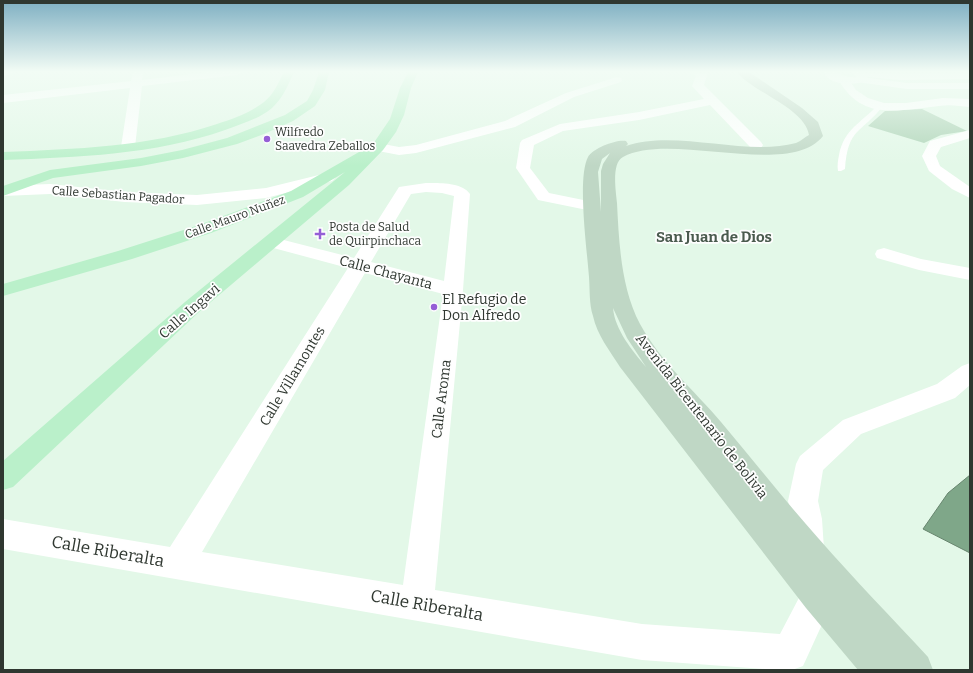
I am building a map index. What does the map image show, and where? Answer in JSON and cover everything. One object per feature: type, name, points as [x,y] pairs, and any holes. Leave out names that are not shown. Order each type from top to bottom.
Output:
[{"type":"main road","points":[[3,156],[50,154],[128,147],[180,139],[213,131],[255,114],[269,103]]},
{"type":"main road","points":[[3,191],[50,174],[141,162],[183,154],[232,141],[289,118],[310,103]]},
{"type":"main road","name":"Calle Mauro Nuñez","points":[[3,290],[125,255],[205,229],[296,194],[327,178],[378,147],[385,138],[397,116],[400,103]]},
{"type":"main road","name":"Avenida Bicentenario de Bolivia","points":[[772,103],[801,128],[799,137],[790,141],[756,145],[694,142],[626,142],[605,150],[595,157],[591,172],[592,206],[603,316],[612,337],[628,361],[818,596],[882,670]]},
{"type":"main road","name":"Avenida Bicentenario de Bolivia","points":[[787,103],[813,125],[816,136],[804,145],[780,149],[754,150],[661,146],[637,147],[616,155],[608,165],[610,244],[615,275],[623,309],[634,331],[652,357],[808,549],[915,670]]},
{"type":"main road","name":"Calle Ingavi","points":[[3,478],[192,307],[344,182],[378,147]]},
{"type":"street","points":[[128,147],[134,103]]},
{"type":"street","points":[[378,147],[399,151],[416,149],[510,124],[553,103]]},
{"type":"street","points":[[592,206],[544,197],[523,168],[527,143],[560,128],[639,116],[700,103]]},
{"type":"street","points":[[714,103],[756,145]]},
{"type":"street","points":[[872,103],[880,106],[900,108],[931,103]]},
{"type":"street","points":[[970,134],[935,144],[929,156],[934,168],[957,186],[970,193]]},
{"type":"street","name":"Calle Sebastian Pagador","points":[[3,191],[50,189],[126,197],[197,200],[266,193],[327,178]]},
{"type":"street","name":"Calle Aroma","points":[[405,190],[418,187],[456,190],[462,194],[453,290],[417,604]]},
{"type":"street","name":"Calle Villamontes","points":[[178,563],[405,190]]},
{"type":"street","name":"Calle Chayanta","points":[[272,242],[453,290]]},
{"type":"street","points":[[884,254],[919,264],[970,274]]},
{"type":"street","points":[[818,596],[808,549],[807,519],[803,501],[810,464],[852,427],[946,391],[970,372]]},
{"type":"street","name":"Calle Riberalta","points":[[3,534],[642,642],[793,662],[818,596]]},
{"type":"lane","points":[[841,169],[843,152],[852,132],[873,115],[880,106]]},
{"type":"shaded area","points":[[922,109],[967,131],[941,135],[924,143],[868,126],[885,111]]},
{"type":"shaded area","points":[[970,475],[970,553],[923,529],[948,493]]},
{"type":"place","name":"Wilfredo Saavedra Zeballos","points":[[267,139]]},
{"type":"place","name":"Posta de Salud de Quirpinchaca","points":[[320,234]]},
{"type":"place","name":"El Refugio de Don Alfredo","points":[[434,307]]},
{"type":"district","name":"San Juan de Dios","points":[[714,237]]}]
